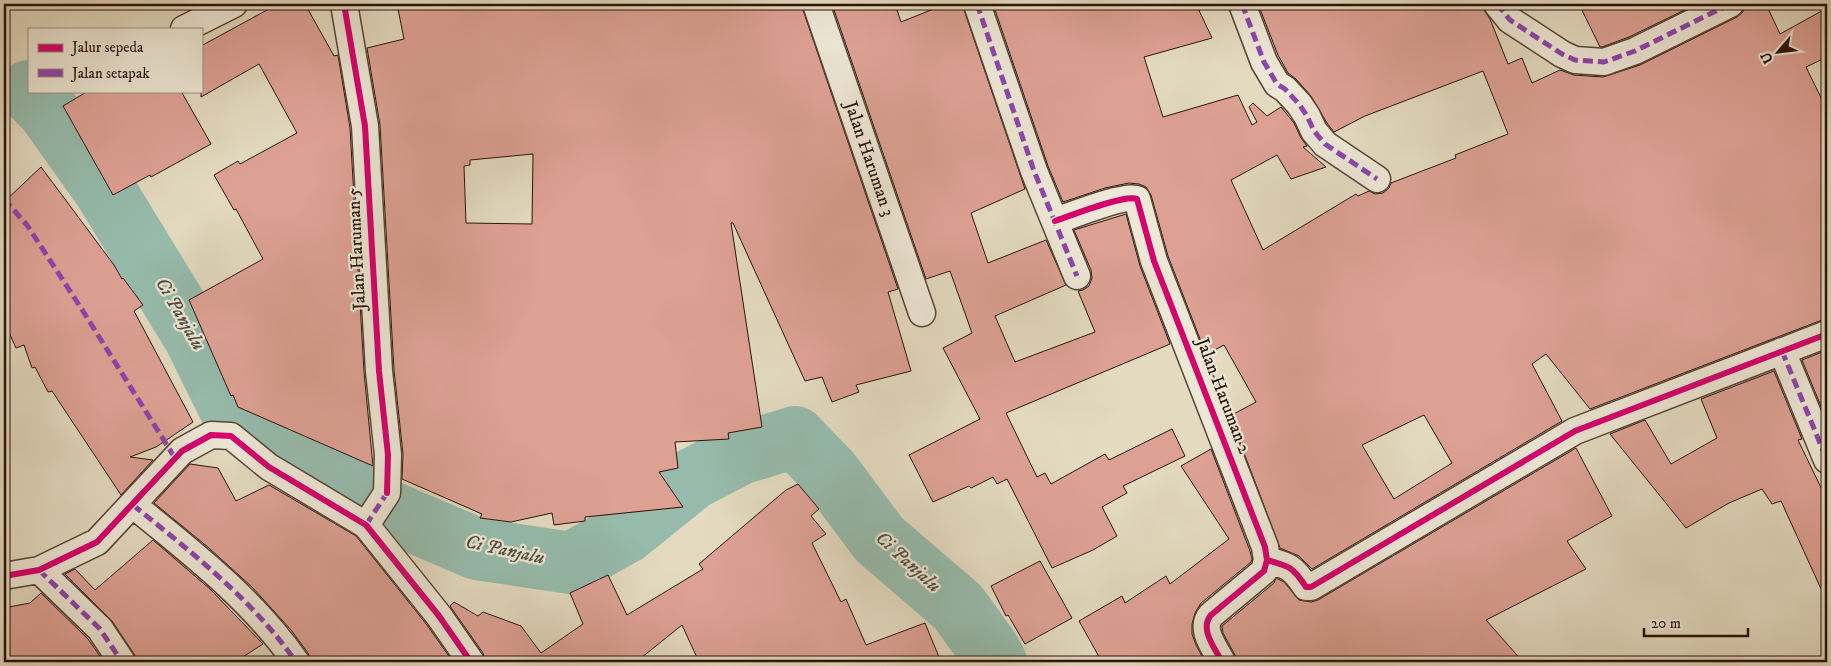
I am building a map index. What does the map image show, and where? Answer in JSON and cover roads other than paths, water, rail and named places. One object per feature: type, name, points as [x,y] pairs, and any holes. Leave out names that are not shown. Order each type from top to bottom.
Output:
[{"type":"street","points":[[186,28],[234,4]]},
{"type":"street","name":"Jalan Haruman 5","points":[[344,4],[365,126],[379,371],[388,455],[387,493],[367,522]]},
{"type":"street","name":"Jalan Haruman 3","points":[[816,4],[922,313]]},
{"type":"street","points":[[977,4],[1034,171],[1077,276]]},
{"type":"street","points":[[1242,4],[1264,62],[1277,84],[1285,89],[1299,104],[1314,132],[1325,144],[1377,179]]},
{"type":"street","points":[[1497,4],[1510,20],[1562,54],[1575,60],[1604,62],[1635,51],[1730,4]]},
{"type":"street","name":"Jalan Haruman 2","points":[[1055,222],[1098,206],[1131,197],[1137,199],[1154,261],[1265,547],[1267,560]]},
{"type":"street","points":[[1222,662],[1206,628],[1206,620],[1264,571],[1267,560],[1288,565],[1296,571],[1306,587],[1311,587],[1575,431],[1827,334]]},
{"type":"street","points":[[1782,351],[1827,460]]},
{"type":"street","points":[[4,576],[39,570],[97,542],[182,451],[211,436],[231,436],[269,466],[367,522],[439,616],[471,662]]},
{"type":"street","points":[[132,504],[209,568],[280,640],[296,662]]},
{"type":"street","points":[[39,570],[100,629],[122,662]]},
{"type":"waterway","name":"Ci Panjalu","points":[[30,92],[47,109],[104,189],[194,336],[230,409],[379,507],[477,549],[571,563],[625,533],[692,479],[740,454],[795,437],[829,472],[879,539],[958,607],[996,662]]}]
